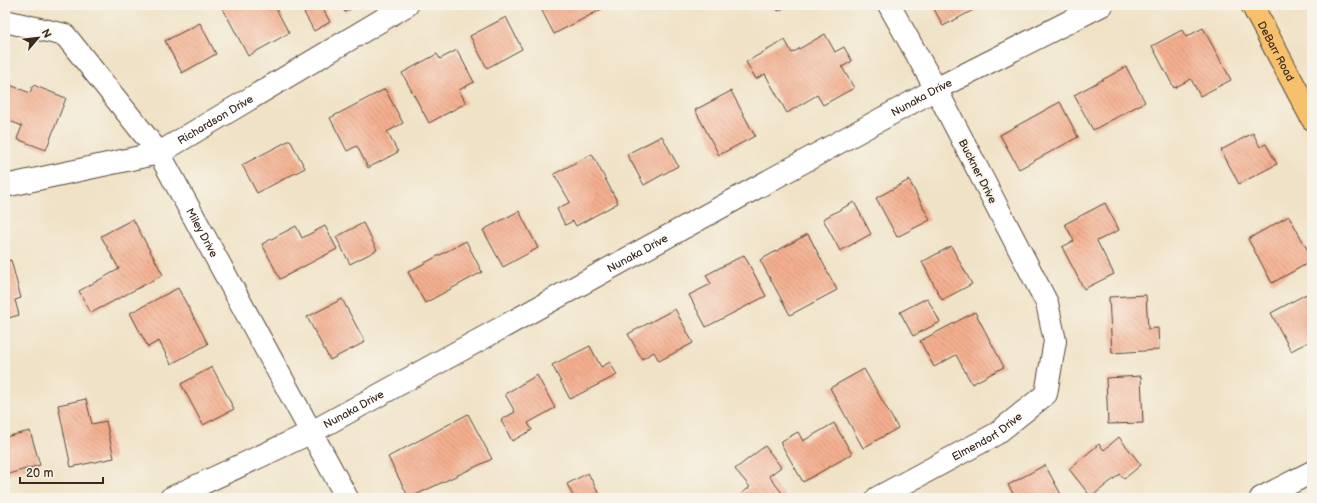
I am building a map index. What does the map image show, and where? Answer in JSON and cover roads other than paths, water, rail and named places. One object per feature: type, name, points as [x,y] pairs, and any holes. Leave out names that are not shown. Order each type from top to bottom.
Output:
[{"type":"main road","name":"DeBarr Road","points":[[1252,5],[1312,119]]},
{"type":"street","name":"Richardson Drive","points":[[5,186],[159,153],[407,5]]},
{"type":"street","name":"Buckner Drive","points":[[889,5],[936,89],[1047,303],[1055,341]]},
{"type":"street","name":"Nunaka Drive","points":[[171,498],[310,433],[936,89],[1102,5]]},
{"type":"street","name":"Miley Drive","points":[[5,21],[65,35],[159,153],[310,433],[347,498]]},
{"type":"street","name":"Elmendorf Drive","points":[[877,498],[996,434],[1046,394],[1055,341]]},
{"type":"street","points":[[1261,498],[1312,472]]}]
